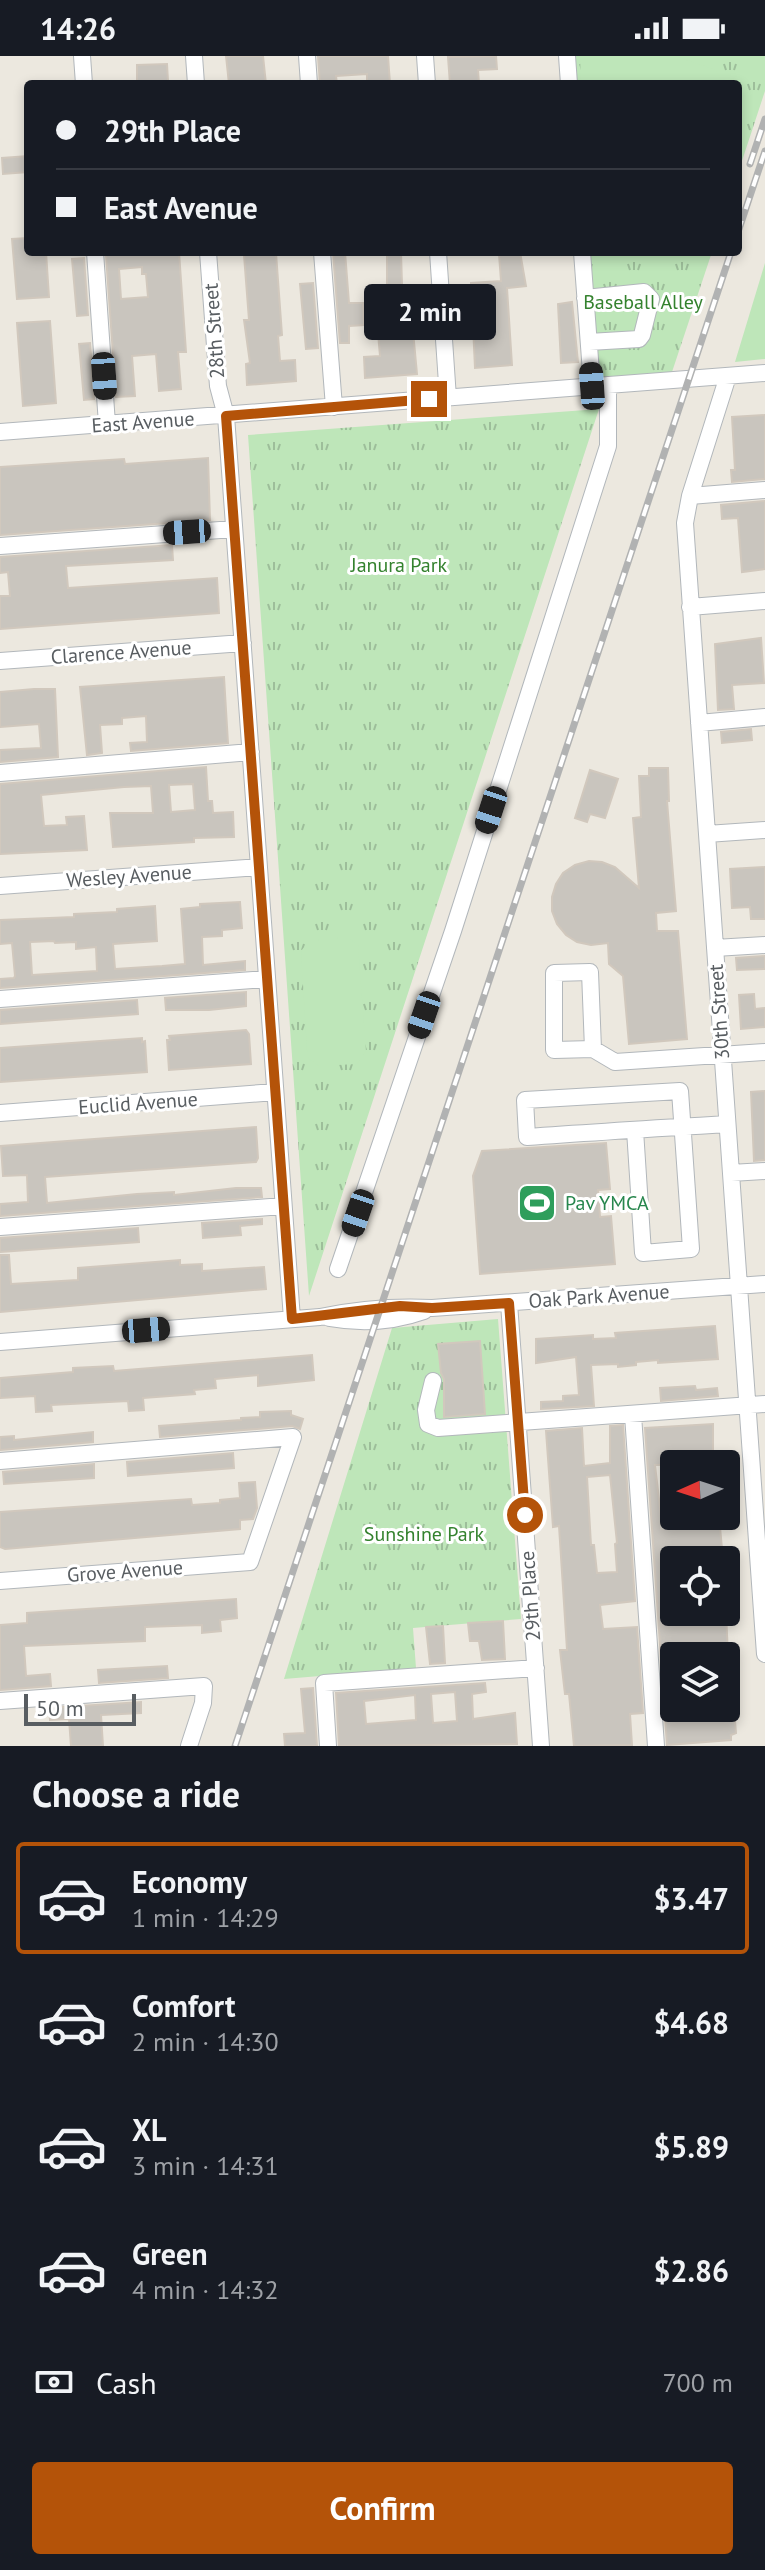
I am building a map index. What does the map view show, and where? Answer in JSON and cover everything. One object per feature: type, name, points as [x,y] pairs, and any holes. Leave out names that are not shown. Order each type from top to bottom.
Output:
[{"type":"street","points":[[82,56],[84,80]]},
{"type":"street","points":[[194,56],[196,80]]},
{"type":"street","points":[[307,56],[309,80]]},
{"type":"street","points":[[425,56],[427,80]]},
{"type":"street","points":[[567,56],[569,80]]},
{"type":"street","points":[[95,256],[107,424]]},
{"type":"street","name":"28th Street","points":[[208,256],[218,386],[226,416],[292,1319]]},
{"type":"street","points":[[322,256],[334,407]]},
{"type":"street","points":[[438,256],[448,398]]},
{"type":"street","points":[[338,1269],[453,931],[608,446],[600,386],[589,342],[582,256]]},
{"type":"street","points":[[585,298],[644,292],[651,299],[639,339],[589,342]]},
{"type":"street","name":"East Avenue","points":[[0,432],[765,373]]},
{"type":"street","name":"30th Street","points":[[728,376],[690,496],[685,523],[765,1654]]},
{"type":"street","points":[[690,496],[765,490]]},
{"type":"street","points":[[0,546],[234,529]]},
{"type":"street","points":[[690,607],[765,601]]},
{"type":"street","name":"Clarence Avenue","points":[[0,661],[243,643]]},
{"type":"street","points":[[699,723],[765,717]]},
{"type":"street","points":[[0,773],[251,752]]},
{"type":"street","points":[[707,834],[765,830]]},
{"type":"street","name":"Wesley Avenue","points":[[0,886],[259,867]]},
{"type":"street","points":[[715,948],[765,945]]},
{"type":"street","points":[[593,1049],[590,972],[554,973],[554,1050],[593,1049],[615,1062],[765,1052]]},
{"type":"street","points":[[0,999],[267,979]]},
{"type":"street","points":[[635,1130],[643,1253],[691,1249],[682,1127],[680,1091],[525,1100],[527,1137],[635,1130],[682,1127],[727,1124]]},
{"type":"street","name":"Euclid Avenue","points":[[0,1113],[275,1092]]},
{"type":"street","points":[[731,1173],[765,1171]]},
{"type":"street","points":[[0,1227],[283,1206]]},
{"type":"street","name":"Oak Park Avenue","points":[[0,1342],[320,1317],[355,1323],[385,1321],[432,1308],[765,1284]]},
{"type":"street","name":"29th Place","points":[[509,1303],[541,1746]]},
{"type":"street","points":[[433,1381],[426,1410],[428,1424],[438,1428],[765,1404]]},
{"type":"street","points":[[633,1415],[656,1746]]},
{"type":"street","name":"Grove Avenue","points":[[0,1461],[293,1437],[250,1562],[0,1581]]},
{"type":"street","points":[[328,1746],[324,1683],[536,1668]]},
{"type":"street","points":[[0,1701],[204,1686],[203,1703],[189,1746]]},
{"type":"green space","points":[[571,56],[765,56],[765,91],[742,161],[742,80],[573,80]]},
{"type":"green space","points":[[580,56],[675,56],[716,70],[721,80],[581,80]]},
{"type":"green space","name":"Baseball Alley","points":[[587,256],[711,256],[672,372],[597,378]]},
{"type":"green space","points":[[765,263],[765,359],[735,362]]},
{"type":"green space","name":"Janura Park","points":[[599,409],[309,1296],[248,435]]},
{"type":"green space","points":[[347,937],[358,945],[366,1051],[357,1064],[319,1066],[309,1059],[307,1050],[301,951],[309,941]]},
{"type":"green space","name":"Sunshine Park","points":[[498,1319],[521,1619],[413,1628],[416,1668],[284,1679],[392,1328]]},
{"type":"building","points":[[226,56],[263,56],[266,80],[229,80]]},
{"type":"building","points":[[318,56],[388,56],[390,80],[367,80],[367,74],[320,80]]},
{"type":"building","points":[[496,56],[497,69],[478,70],[479,80],[450,80],[448,57]]},
{"type":"building","points":[[167,64],[168,80],[137,80],[137,65]]},
{"type":"building","points":[[24,156],[24,172],[3,174],[2,158]]},
{"type":"building","points":[[24,238],[24,256],[46,256],[49,297],[17,299],[12,239]]},
{"type":"building","points":[[106,256],[179,256],[186,352],[178,352],[181,389],[159,391],[156,354],[132,356],[135,396],[116,397]],"holes":[[[142,267],[142,274],[146,274],[148,297],[121,299],[119,269]]]},
{"type":"building","points":[[244,256],[276,256],[282,335],[278,336],[280,361],[295,360],[296,381],[247,385],[246,364],[250,363],[244,320],[249,320]]},
{"type":"building","points":[[333,256],[345,256],[349,303],[363,303],[364,325],[349,326],[349,343],[340,343]]},
{"type":"building","points":[[387,256],[401,256],[402,285],[387,286]]},
{"type":"building","points":[[499,256],[521,256],[526,286],[507,288],[512,365],[475,368],[471,283],[501,281]]},
{"type":"building","points":[[84,258],[88,315],[77,316],[72,259]]},
{"type":"building","points":[[313,283],[318,348],[306,349],[300,284]]},
{"type":"building","points":[[572,302],[578,362],[561,363],[558,304]]},
{"type":"building","points":[[50,321],[56,403],[23,406],[17,323]]},
{"type":"building","points":[[413,331],[417,374],[365,378],[364,357],[380,356],[378,333]]},
{"type":"building","points":[[90,343],[94,399],[84,400],[79,344]]},
{"type":"building","points":[[765,415],[765,479],[732,482],[731,470],[735,470],[732,417]]},
{"type":"building","points":[[208,458],[210,520],[0,535],[0,467],[124,459],[125,464]]},
{"type":"building","points":[[765,501],[765,569],[742,572],[738,518],[722,519],[721,505]]},
{"type":"building","points":[[172,545],[173,560],[66,566],[68,588],[217,578],[219,613],[0,629],[0,596],[10,596],[8,572],[0,573],[0,557]]},
{"type":"building","points":[[761,638],[764,683],[732,685],[734,709],[718,710],[715,644]]},
{"type":"building","points":[[224,677],[228,743],[131,751],[130,743],[147,742],[146,716],[122,718],[122,724],[100,725],[102,753],[87,755],[80,687]]},
{"type":"building","points":[[55,689],[58,757],[0,762],[0,750],[41,748],[39,724],[0,727],[0,692]]},
{"type":"building","points":[[751,729],[752,740],[722,743],[721,732]]},
{"type":"building","points":[[206,767],[208,801],[212,801],[213,813],[233,812],[234,837],[113,847],[110,813],[153,813],[151,786],[124,787],[41,795],[44,826],[67,825],[66,817],[84,816],[87,850],[0,854],[0,784]],"holes":[[[193,784],[195,810],[171,812],[169,785]]]},
{"type":"building","points":[[649,768],[668,768],[667,801],[676,911],[656,913],[657,931],[678,931],[687,1039],[629,1044],[623,976],[609,964],[608,943],[591,945],[577,942],[566,935],[552,911],[552,897],[563,873],[589,861],[615,867],[639,888],[633,818],[641,817],[639,776],[649,776]]},
{"type":"building","points":[[590,770],[618,779],[605,818],[590,814],[587,822],[575,818]]},
{"type":"building","points":[[765,867],[765,919],[751,919],[750,907],[732,908],[730,869]]},
{"type":"building","points":[[240,902],[242,928],[222,930],[222,936],[202,937],[203,965],[245,961],[245,970],[0,988],[0,979],[15,976],[12,943],[0,944],[0,920],[74,917],[74,914],[155,906],[157,941],[113,944],[115,969],[162,966],[185,964],[181,909],[200,907],[200,904]],"holes":[[[30,942],[76,942],[76,949],[96,947],[97,971],[32,975]]]},
{"type":"building","points":[[765,956],[765,969],[737,970],[736,958]]},
{"type":"building","points":[[246,992],[246,1006],[166,1010],[165,998]]},
{"type":"building","points":[[754,994],[755,1009],[765,1008],[765,1027],[741,1029],[739,995]]},
{"type":"building","points":[[137,1000],[138,1014],[0,1024],[0,1010]]},
{"type":"building","points":[[246,1030],[251,1064],[169,1070],[169,1036]]},
{"type":"building","points":[[142,1038],[142,1042],[145,1041],[147,1072],[0,1082],[0,1048]]},
{"type":"building","points":[[765,1091],[765,1160],[754,1161],[751,1092]]},
{"type":"building","points":[[256,1127],[256,1162],[45,1177],[47,1203],[236,1188],[261,1188],[262,1197],[0,1216],[0,1204],[28,1202],[27,1175],[3,1176],[1,1146]]},
{"type":"building","name":"Pav YMCA","points":[[606,1143],[610,1189],[598,1190],[600,1217],[611,1216],[615,1264],[480,1274],[473,1176],[482,1151]]},
{"type":"building","points":[[262,1219],[262,1224],[240,1226],[241,1235],[203,1238],[202,1223]]},
{"type":"building","points":[[138,1228],[139,1242],[0,1252],[0,1238]]},
{"type":"building","points":[[0,1255],[9,1255],[11,1284],[78,1280],[78,1268],[180,1260],[180,1265],[202,1264],[202,1271],[264,1267],[266,1289],[0,1312]]},
{"type":"building","points":[[715,1326],[718,1359],[658,1363],[658,1360],[618,1367],[618,1364],[591,1365],[594,1406],[541,1409],[541,1402],[563,1401],[563,1396],[579,1395],[576,1357],[536,1363],[536,1339],[593,1335],[593,1339],[616,1338],[615,1333]]},
{"type":"building","points":[[480,1341],[485,1414],[444,1417],[444,1379],[438,1344]]},
{"type":"building","points":[[312,1355],[314,1380],[258,1386],[258,1375],[215,1379],[216,1388],[194,1390],[195,1394],[143,1398],[144,1410],[129,1411],[128,1401],[51,1405],[52,1411],[36,1412],[35,1396],[0,1398],[0,1378],[73,1372],[73,1368],[113,1366],[114,1371]]},
{"type":"building","points":[[695,1386],[696,1390],[717,1388],[718,1396],[661,1401],[660,1388]]},
{"type":"building","points":[[291,1411],[291,1415],[303,1419],[300,1429],[292,1426],[160,1437],[159,1426],[241,1420],[260,1417],[260,1412]]},
{"type":"building","points":[[713,1424],[713,1450],[660,1450],[660,1465],[655,1465],[660,1530],[720,1530],[722,1546],[660,1546],[660,1626],[727,1626],[727,1642],[660,1644],[645,1428]]},
{"type":"building","points":[[623,1425],[635,1601],[600,1605],[603,1629],[637,1627],[643,1713],[630,1714],[632,1745],[574,1746],[569,1694],[565,1694],[560,1650],[567,1650],[559,1526],[553,1527],[546,1431],[582,1428],[584,1466],[610,1463],[610,1426]],"holes":[[[610,1475],[617,1572],[597,1573],[594,1545],[591,1545],[587,1477]]]},
{"type":"building","points":[[93,1432],[93,1442],[0,1450],[0,1437],[14,1436],[14,1440]]},
{"type":"building","points":[[233,1453],[234,1468],[128,1476],[127,1462]]},
{"type":"building","points":[[94,1464],[94,1478],[4,1484],[3,1472]]},
{"type":"building","points":[[255,1482],[257,1508],[253,1519],[240,1520],[240,1529],[0,1547],[0,1512],[191,1499],[192,1505],[220,1503],[220,1500],[240,1498],[239,1483]]},
{"type":"building","points":[[236,1599],[237,1618],[220,1620],[221,1631],[202,1633],[202,1625],[145,1627],[145,1641],[24,1646],[26,1676],[50,1674],[51,1686],[0,1690],[0,1625],[27,1623],[27,1613]]},
{"type":"building","points":[[503,1621],[505,1659],[482,1660],[479,1641],[470,1641],[468,1623]]},
{"type":"building","points":[[443,1626],[445,1663],[430,1664],[426,1627]]},
{"type":"building","points":[[167,1666],[168,1678],[99,1683],[98,1670]]},
{"type":"building","points":[[485,1683],[486,1692],[472,1694],[473,1719],[515,1713],[517,1744],[339,1746],[336,1693]],"holes":[[[455,1692],[457,1721],[433,1723],[431,1694]],[[415,1695],[416,1720],[366,1724],[364,1701]]]},
{"type":"building","points":[[313,1688],[317,1746],[285,1746],[284,1734],[305,1733],[301,1689]]},
{"type":"building","points":[[141,1702],[141,1713],[101,1715],[103,1746],[71,1746],[69,1719],[50,1720],[49,1708]]},
{"type":"building","points":[[665,1722],[735,1722],[736,1733],[731,1735],[731,1740],[667,1745]]},
{"type":"railway","points":[[750,164],[765,119]]},
{"type":"railway","points":[[742,220],[765,151]]},
{"type":"railway","points":[[235,1746],[730,256]]},
{"type":"place","name":"Pav YMCA","points":[[537,1203]]},
{"type":"route","points":[[429,399],[226,416],[292,1319],[400,1306],[432,1308],[509,1303],[525,1515]]}]
